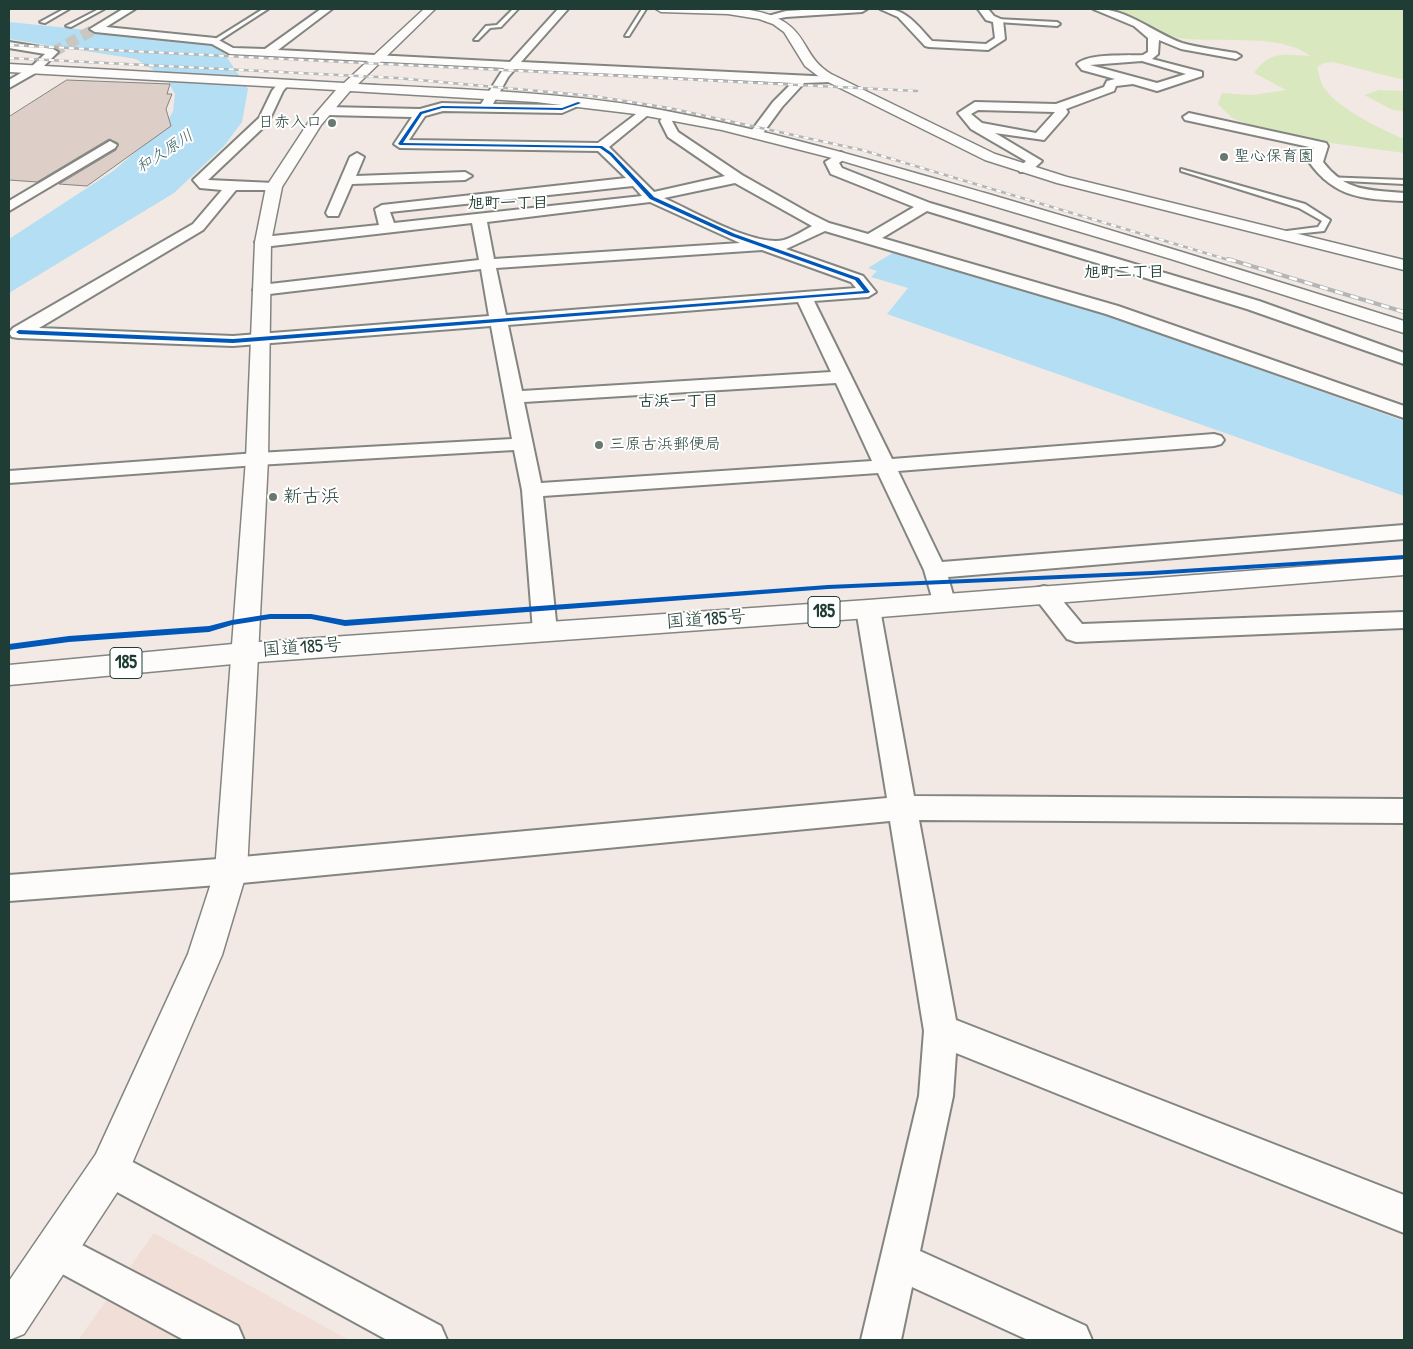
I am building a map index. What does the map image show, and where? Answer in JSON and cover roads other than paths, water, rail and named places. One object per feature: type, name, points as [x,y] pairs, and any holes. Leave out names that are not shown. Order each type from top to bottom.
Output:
[{"type":"main road","points":[[9,1319],[110,1168],[205,955],[231,871],[257,459],[263,242],[274,188],[315,123],[326,110],[347,86],[430,9]]},
{"type":"main road","points":[[661,9],[740,13],[766,18],[789,31],[806,58],[817,70],[830,79],[990,157],[1062,180],[1404,266]]},
{"type":"main road","points":[[9,68],[347,86],[490,101],[579,103],[670,116],[755,134],[841,156],[1177,255],[1404,327]]},
{"type":"main road","name":"国道185号","points":[[9,675],[244,653],[868,609],[1404,567]]},
{"type":"street","points":[[130,9],[95,29],[215,41],[230,51],[800,80],[830,79]]},
{"type":"street","points":[[267,53],[327,9]]},
{"type":"street","points":[[326,110],[421,113],[442,107],[490,101],[503,76],[563,9]]},
{"type":"street","points":[[766,18],[784,11],[862,9]]},
{"type":"street","points":[[885,9],[902,15],[929,44],[939,46],[988,46],[1000,39],[998,20],[990,18],[983,9]]},
{"type":"street","points":[[1098,9],[1122,17],[1149,32],[1181,46],[1236,56]]},
{"type":"street","points":[[1145,58],[1148,61],[1198,74],[1156,87],[1086,68],[1082,64],[1090,61],[1145,58],[1153,54],[1153,39],[1149,32]]},
{"type":"street","points":[[9,45],[53,52],[35,69],[9,85]]},
{"type":"street","points":[[755,134],[769,118],[777,104],[800,80]]},
{"type":"street","points":[[1025,169],[1035,161],[975,126],[964,113],[975,106],[1056,108],[1110,89],[1111,83],[1136,81]]},
{"type":"street","points":[[274,188],[206,185],[200,180],[263,121],[273,105],[277,89],[284,83]]},
{"type":"street","points":[[975,126],[1039,137],[1062,112],[1056,108]]},
{"type":"street","points":[[600,147],[644,112]]},
{"type":"street","points":[[14,334],[233,342],[868,292],[857,279],[734,235],[652,198],[611,154],[600,147],[482,147],[400,144],[421,113]]},
{"type":"street","points":[[670,116],[666,121],[673,134],[737,178],[824,226],[1112,310],[1404,412]]},
{"type":"street","points":[[1189,117],[1321,146],[1316,162],[1326,178],[1336,186],[1366,194],[1404,197]]},
{"type":"street","points":[[9,207],[110,144]]},
{"type":"street","points":[[465,176],[482,147]]},
{"type":"street","points":[[841,156],[832,162],[836,170],[925,206],[1253,305],[1404,359]]},
{"type":"street","points":[[333,213],[357,157]]},
{"type":"street","points":[[347,180],[465,176]]},
{"type":"street","points":[[456,201],[461,194],[472,188],[465,176]]},
{"type":"street","points":[[263,242],[479,220],[643,200],[737,178]]},
{"type":"street","points":[[388,229],[382,210],[637,181]]},
{"type":"street","points":[[14,334],[198,227],[232,186]]},
{"type":"street","points":[[870,239],[925,206]]},
{"type":"street","points":[[479,220],[532,490],[545,631]]},
{"type":"street","points":[[261,290],[487,264],[788,244],[824,226]]},
{"type":"street","points":[[803,296],[936,570],[943,602]]},
{"type":"street","points":[[513,397],[842,377]]},
{"type":"street","points":[[532,490],[885,466],[1214,440]]},
{"type":"street","points":[[9,477],[257,459],[523,444]]},
{"type":"street","points":[[936,570],[1404,532]]},
{"type":"street","points":[[1044,594],[1076,633],[1404,620]]},
{"type":"street","points":[[868,609],[941,1031],[936,1096],[881,1340]]},
{"type":"street","points":[[9,888],[231,871],[902,808],[1404,811]]},
{"type":"street","points":[[941,1031],[1404,1214]]},
{"type":"street","points":[[110,1168],[427,1340]]},
{"type":"street","points":[[55,1250],[224,1340]]},
{"type":"street","points":[[899,1261],[1072,1340]]},
{"type":"lane","points":[[43,22],[67,9]]},
{"type":"lane","points":[[69,26],[102,9]]},
{"type":"lane","points":[[215,41],[266,9]]},
{"type":"lane","points":[[476,39],[488,27],[499,26],[516,9]]},
{"type":"lane","points":[[627,34],[644,9]]},
{"type":"lane","points":[[90,15],[116,16]]},
{"type":"lane","points":[[998,20],[1057,24]]},
{"type":"lane","points":[[1183,170],[1302,206],[1326,220],[1321,229],[1279,234]]},
{"type":"lane","points":[[1326,178],[1404,182]]},
{"type":"water","name":"和久原川","points":[[9,22],[206,42],[222,50],[248,89],[242,122],[224,146],[174,193],[9,293],[9,239],[113,171],[164,128],[173,111],[175,94],[166,78],[136,59],[9,39]]},
{"type":"water","points":[[894,252],[1095,311],[1404,421],[1404,496],[887,314],[908,288],[871,277],[877,271],[868,268]]},
{"type":"tunnel","points":[[53,52],[95,29]]},
{"type":"railway","points":[[9,45],[917,91]]},
{"type":"railway","points":[[9,58],[397,78],[593,96],[669,108],[862,150],[1232,261]]},
{"type":"railway","points":[[1228,259],[1404,312]]},
{"type":"place","name":"日赤入口","points":[[332,123]]},
{"type":"place","name":"聖心保育園","points":[[1224,157]]},
{"type":"place","name":"三原古浜郵便局","points":[[599,445]]},
{"type":"place","name":"新古浜","points":[[273,497]]},
{"type":"district","name":"旭町一丁目","points":[[508,204]]},
{"type":"district","name":"旭町二丁目","points":[[1124,273]]},
{"type":"district","name":"古浜一丁目","points":[[678,402]]}]
